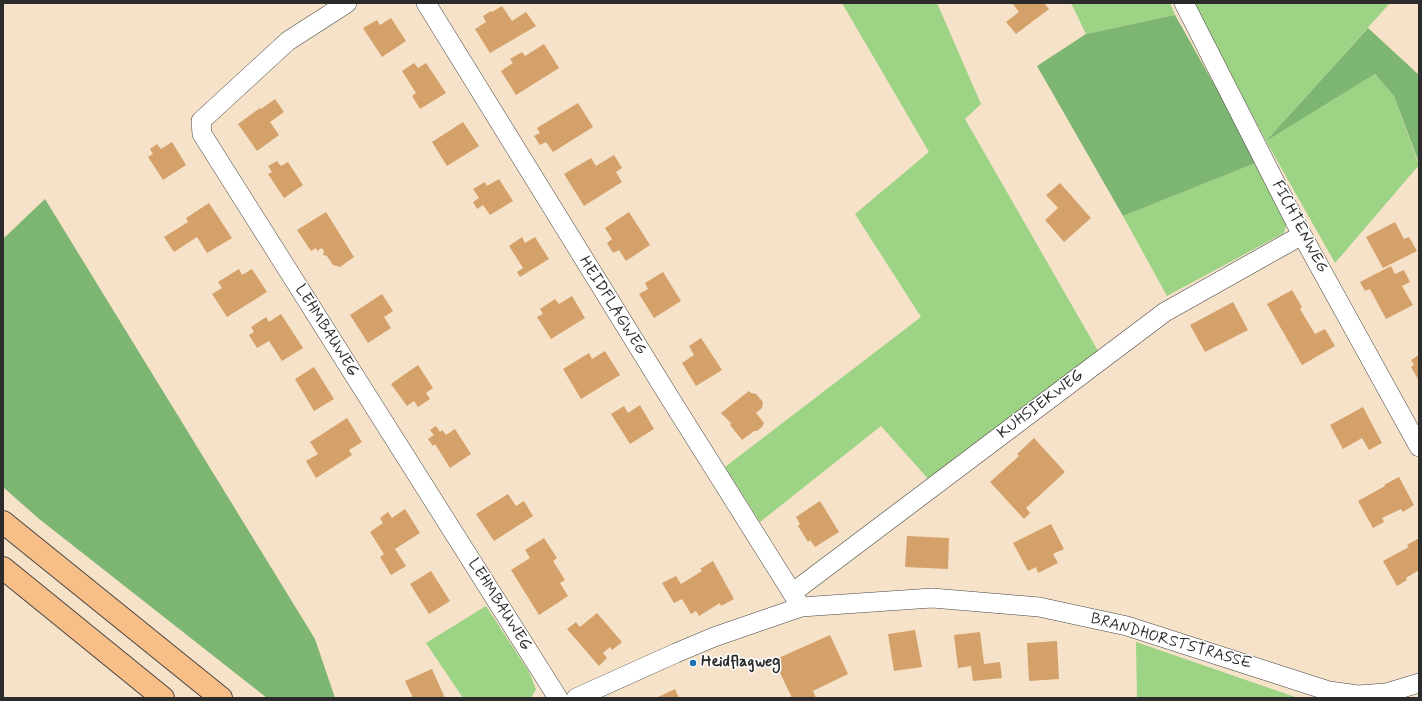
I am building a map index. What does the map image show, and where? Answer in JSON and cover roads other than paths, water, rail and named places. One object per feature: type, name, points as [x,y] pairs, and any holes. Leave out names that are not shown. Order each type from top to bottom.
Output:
[{"type":"highway","points":[[3,522],[221,698]]},
{"type":"highway","points":[[3,568],[163,698]]},
{"type":"street","name":"LEHMBAUWEG","points":[[347,3],[288,41],[201,121],[202,134],[558,698]]},
{"type":"street","name":"HEIDFLAGWEG","points":[[426,3],[655,375],[797,600]]},
{"type":"street","name":"FICHTENWEG","points":[[1184,3],[1302,235],[1419,448]]},
{"type":"street","name":"KUHSIEKWEG","points":[[797,600],[1165,312],[1302,235]]},
{"type":"street","name":"BRANDHORSTSTRASSE","points":[[576,698],[797,600],[932,598],[1039,607],[1127,626],[1330,691],[1358,694],[1386,693],[1419,684]]},
{"type":"place","name":"Heidflagweg","points":[[693,663]]}]
